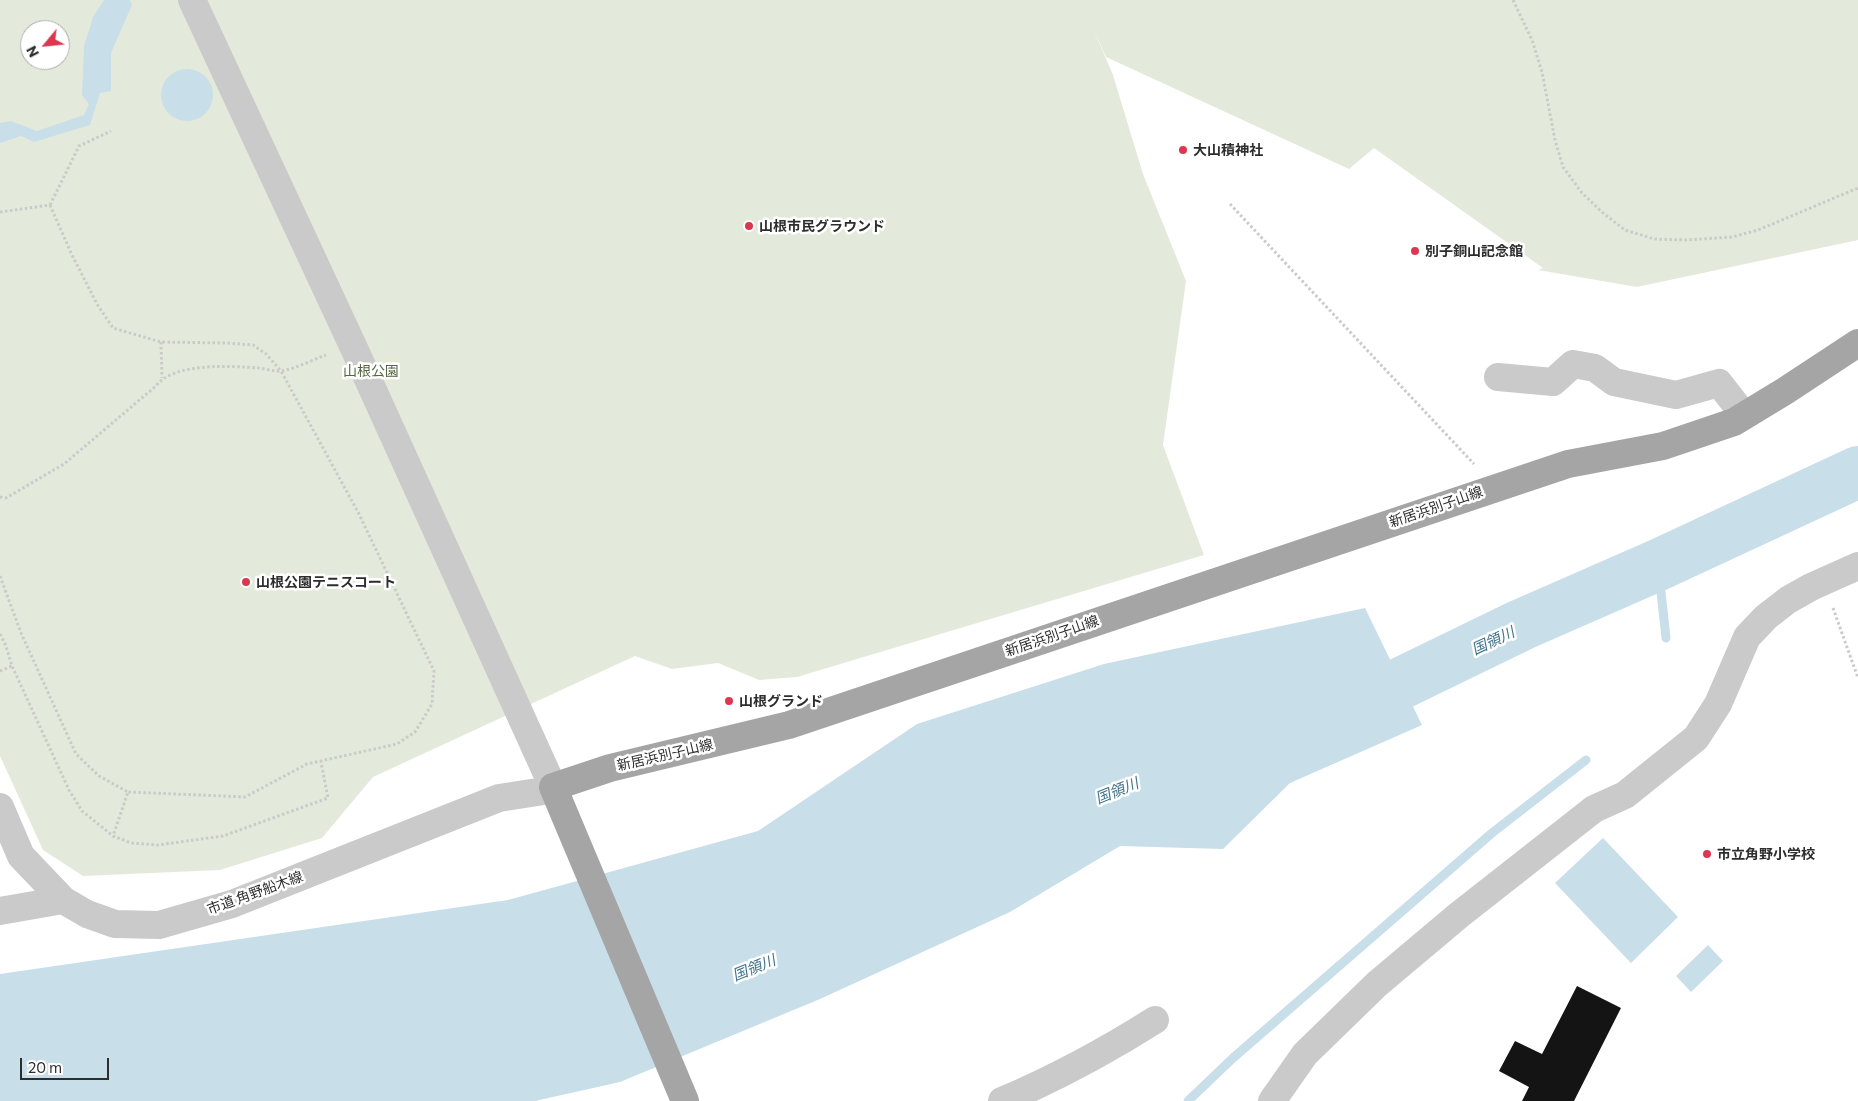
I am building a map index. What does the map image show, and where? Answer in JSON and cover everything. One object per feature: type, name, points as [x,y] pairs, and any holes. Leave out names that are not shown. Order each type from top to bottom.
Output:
[{"type":"main road","name":"新居浜別子山線","points":[[553,787],[610,768],[789,725],[1496,487],[1568,464],[1663,446],[1734,422],[1858,343]]},
{"type":"main road","points":[[553,787],[685,1101]]},
{"type":"street","points":[[192,0],[353,346],[553,787]]},
{"type":"street","points":[[1498,377],[1553,382],[1573,364],[1595,368],[1614,382],[1676,395],[1719,383],[1744,415]]},
{"type":"street","points":[[1283,1097],[1305,1054],[1377,984],[1459,915],[1594,809],[1625,795],[1696,738],[1718,704],[1747,637],[1766,617],[1788,600],[1823,581],[1858,566]]},
{"type":"street","name":"市道 角野船木線","points":[[0,807],[21,856],[63,900],[87,914],[115,924],[159,925],[232,904],[499,798],[544,791],[553,787]]},
{"type":"street","points":[[0,911],[63,900]]},
{"type":"street","points":[[1002,1101],[1056,1077],[1116,1045],[1155,1020]]},
{"type":"path","points":[[1513,0],[1532,40],[1563,167],[1582,193],[1625,230],[1654,239],[1686,240],[1732,237],[1758,230],[1858,188]]},
{"type":"path","points":[[0,576],[21,633],[76,754],[99,776],[128,792],[245,797],[307,764],[397,744],[415,732],[432,704],[434,671],[359,514],[281,371],[266,354],[253,345],[161,342],[114,328],[97,304],[72,255],[50,205],[79,146],[111,131]]},
{"type":"path","points":[[1230,204],[1496,487]]},
{"type":"path","points":[[0,212],[50,205]]},
{"type":"path","points":[[161,342],[162,378]]},
{"type":"path","points":[[0,498],[6,498],[64,464],[156,386],[162,378],[171,374],[204,367],[260,368],[281,371],[353,346]]},
{"type":"path","points":[[1823,581],[1858,678]]},
{"type":"path","points":[[0,634],[12,666],[69,790],[82,811],[113,836],[130,843],[158,846],[223,836],[328,798],[321,762]]},
{"type":"path","points":[[0,672],[12,666]]},
{"type":"path","points":[[113,836],[128,792]]},
{"type":"green space","name":"山根公園","points":[[0,0],[1858,0],[1858,240],[1637,287],[1538,270],[1543,268],[1374,148],[1349,169],[1106,57],[1093,28],[1113,75],[1143,174],[1186,281],[1163,445],[1204,555],[797,677],[759,680],[718,663],[672,669],[635,656],[373,777],[322,838],[220,870],[83,876],[43,850],[0,756]]},
{"type":"water","points":[[104,0],[130,0],[132,5],[111,53],[111,91],[100,93],[90,125],[34,142],[21,136],[0,143],[0,123],[11,121],[37,131],[84,115],[89,104],[82,95],[84,46],[93,17]]},
{"type":"water","points":[[182,69],[192,69],[202,73],[209,80],[213,95],[209,110],[202,117],[192,121],[182,121],[172,117],[165,110],[161,100],[161,90],[165,80],[172,73]]},
{"type":"water","points":[[1365,608],[1422,725],[1290,783],[1223,849],[1120,846],[1010,912],[820,999],[620,1082],[535,1101],[0,1101],[0,974],[508,900],[758,831],[917,724],[1104,664]]},
{"type":"water","points":[[1603,838],[1678,917],[1631,963],[1555,883]]},
{"type":"water","points":[[1708,945],[1723,961],[1691,992],[1676,976]]},
{"type":"building","points":[[1577,986],[1621,1008],[1574,1101],[1522,1101],[1529,1087],[1499,1071],[1515,1041],[1542,1054]]},
{"type":"waterway","name":"国領川","points":[[1335,710],[1379,694],[1521,625],[1658,565],[1858,472]]},
{"type":"waterway","points":[[1658,565],[1666,638]]},
{"type":"waterway","points":[[1188,1101],[1233,1058],[1492,833],[1586,760]]},
{"type":"place","name":"大山積神社","points":[[1183,150]]},
{"type":"place","name":"山根市民グラウンド","points":[[749,226]]},
{"type":"place","name":"別子銅山記念館","points":[[1415,251]]},
{"type":"place","name":"山根公園テニスコート","points":[[246,582]]},
{"type":"place","name":"山根グランド","points":[[729,701]]},
{"type":"place","name":"市立角野小学校","points":[[1707,854]]}]
